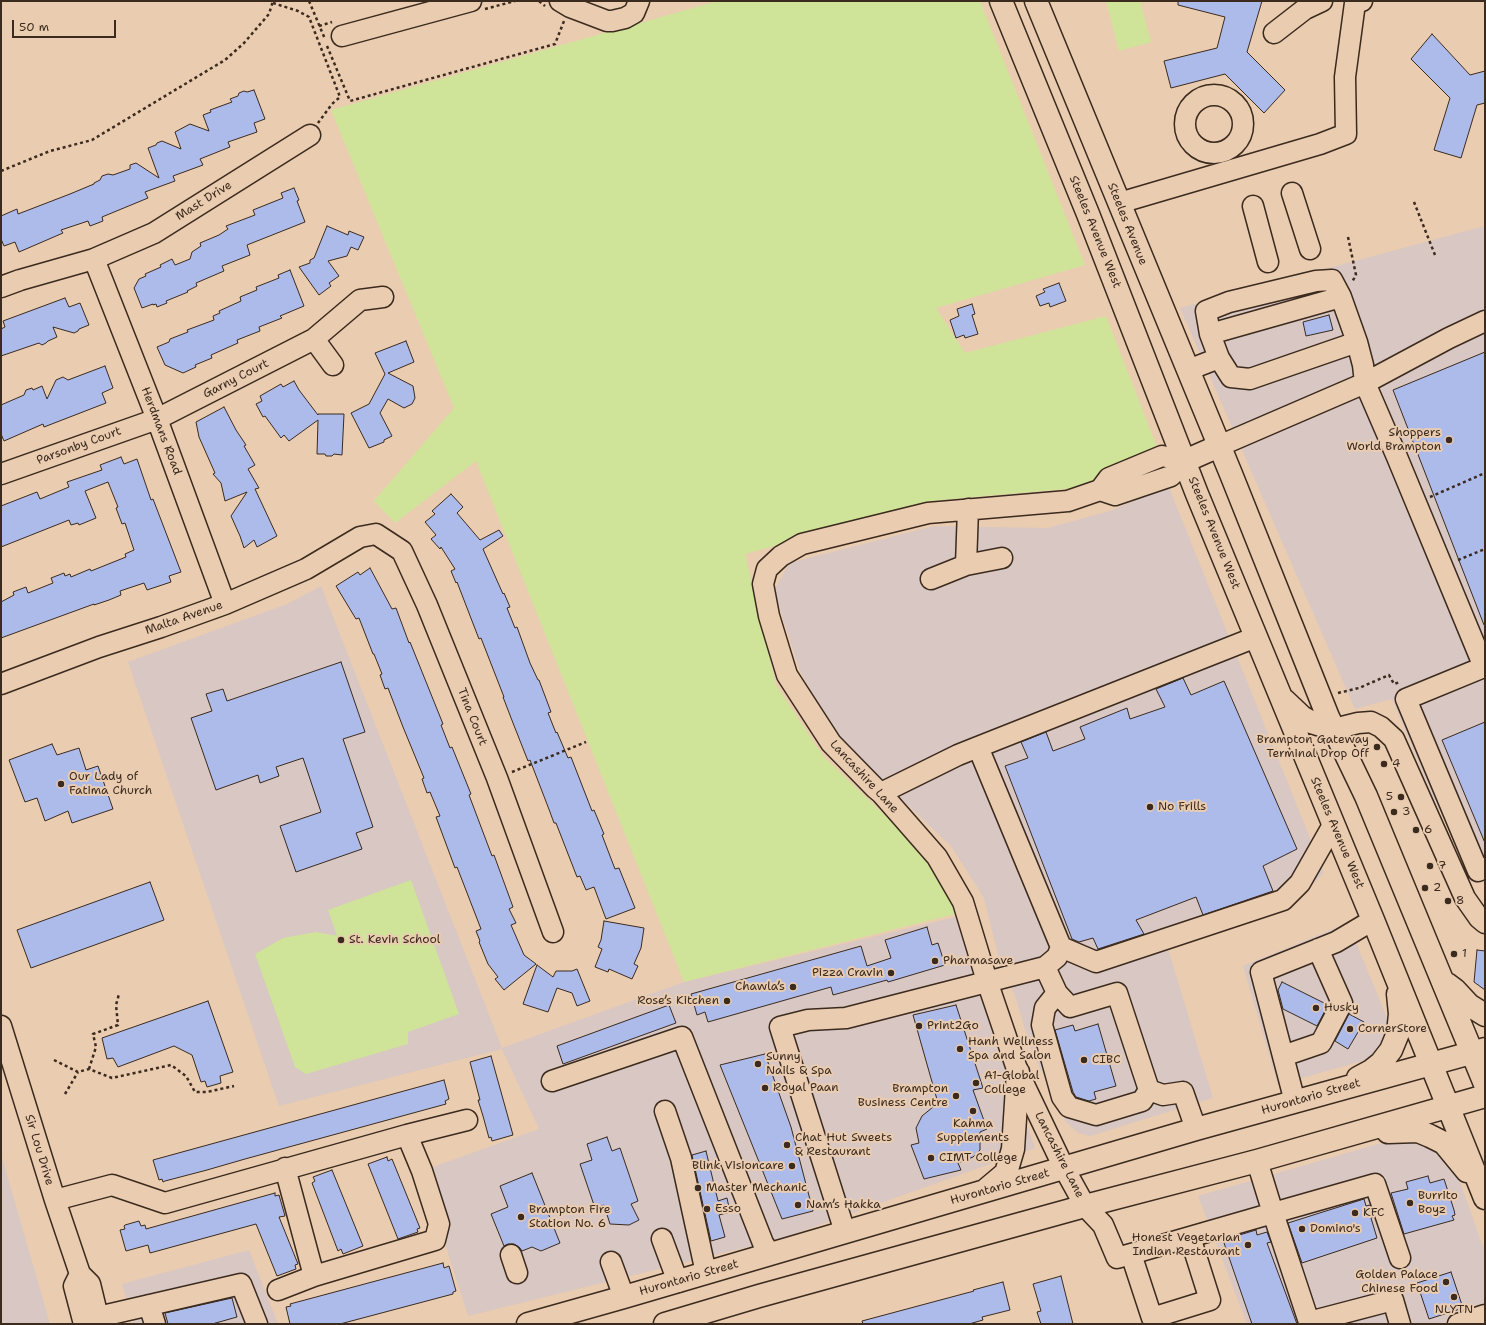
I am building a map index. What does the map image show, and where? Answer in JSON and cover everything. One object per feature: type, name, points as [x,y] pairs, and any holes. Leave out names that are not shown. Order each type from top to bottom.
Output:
[{"type":"main road","name":"Steeles Avenue West","points":[[1001,1],[1088,214],[1256,637],[1396,975],[1431,1064]]},
{"type":"main road","name":"Steeles Avenue","points":[[1036,1],[1118,203],[1220,446]]},
{"type":"main road","points":[[1088,214],[1118,203]]},
{"type":"main road","points":[[1185,461],[1220,446],[1334,730],[1366,796],[1442,980],[1478,1051],[1485,1084]]},
{"type":"main road","points":[[1281,696],[1302,717],[1311,722],[1334,730]]},
{"type":"main road","points":[[1336,1090],[1371,1071],[1381,1063],[1391,1050],[1398,1033],[1400,1014],[1396,975]]},
{"type":"main road","points":[[1442,980],[1468,1005],[1485,1015]]},
{"type":"main road","name":"Hurontario Street","points":[[534,1323],[1196,1129],[1478,1051]]},
{"type":"main road","points":[[1431,1064],[1484,1195]]},
{"type":"main road","points":[[985,1191],[1006,1173],[1013,1149],[1018,1072]]},
{"type":"main road","points":[[665,1324],[759,1296],[1085,1206],[1257,1161],[1485,1096]]},
{"type":"main road","points":[[1356,1133],[1418,1131],[1430,1136],[1444,1143],[1460,1161],[1484,1195]]},
{"type":"street","points":[[342,36],[471,1]]},
{"type":"street","points":[[1274,33],[1305,9],[1322,1]]},
{"type":"street","points":[[1118,203],[1320,144],[1346,134],[1345,77],[1357,2],[1328,1]]},
{"type":"street","points":[[565,4],[607,21],[617,21],[636,7]]},
{"type":"street","name":"Mast Drive","points":[[1,287],[20,280],[94,259],[154,233],[310,134]]},
{"type":"street","points":[[1221,172],[1222,152]]},
{"type":"street","points":[[1292,193],[1310,249]]},
{"type":"street","points":[[1252,206],[1268,262]]},
{"type":"street","name":"Herdmans Road","points":[[94,259],[157,419],[225,604]]},
{"type":"street","name":"Garny Court","points":[[157,419],[314,339],[360,300],[383,297]]},
{"type":"street","points":[[1357,342],[1250,379],[1231,377],[1219,358],[1210,334],[1341,297],[1357,342],[1363,365],[1365,383],[1484,667],[1406,699],[1478,871],[1485,868]]},
{"type":"street","points":[[1220,446],[1365,383],[1449,338],[1485,321]]},
{"type":"street","points":[[314,339],[334,365]]},
{"type":"street","points":[[1188,370],[1219,358]]},
{"type":"street","name":"Parsonby Court","points":[[1,474],[157,419]]},
{"type":"street","name":"Lancashire Lane","points":[[1132,1254],[1117,1258],[1103,1224],[1085,1206],[1064,1168],[1018,1072],[987,981],[963,902],[937,857],[882,793],[875,788],[831,743],[787,675],[769,616],[762,584],[766,569],[781,556],[802,544],[928,513],[1068,500],[1100,490],[1115,495],[1171,476],[1185,461]]},
{"type":"street","points":[[966,565],[968,509]]},
{"type":"street","name":"Tina Court","points":[[360,537],[376,534],[402,551],[427,605],[497,778],[553,932]]},
{"type":"street","name":"Malta Avenue","points":[[1,684],[99,647],[225,604],[306,569],[360,537]]},
{"type":"street","points":[[931,579],[966,565],[1002,558]]},
{"type":"street","points":[[882,793],[958,754],[1256,637]]},
{"type":"street","points":[[1334,730],[1358,723],[1371,722],[1381,727],[1394,739],[1465,898],[1485,923]]},
{"type":"street","points":[[978,747],[1061,947],[1096,962],[1283,900],[1300,883],[1333,824]]},
{"type":"street","points":[[1295,1102],[1261,972],[1336,942],[1373,920]]},
{"type":"street","points":[[845,1232],[780,1026],[808,1020],[846,1018],[1045,967],[1057,957],[1061,947]]},
{"type":"street","points":[[1283,1056],[1321,1043],[1342,1004],[1318,949]]},
{"type":"street","points":[[1045,967],[1057,993],[1070,1008],[1117,993],[1149,1090]]},
{"type":"street","points":[[1057,993],[1045,1008],[1042,1025],[1062,1097],[1069,1107],[1096,1115],[1142,1101],[1149,1090]]},
{"type":"street","name":"Sir Lou Drive","points":[[1,1026],[55,1200],[80,1274],[74,1286],[94,1322]]},
{"type":"street","points":[[552,1081],[682,1037],[764,1243],[770,1254]]},
{"type":"street","points":[[1149,1090],[1163,1095],[1183,1092],[1196,1129]]},
{"type":"street","points":[[664,1111],[681,1158],[706,1273]]},
{"type":"street","points":[[55,1200],[112,1185],[165,1203],[285,1168],[467,1120]]},
{"type":"street","points":[[278,1290],[314,1276],[435,1240],[439,1224],[422,1171],[406,1135]]},
{"type":"street","points":[[1257,1161],[1309,1322],[1393,1300],[1400,1324]]},
{"type":"street","points":[[285,1168],[314,1276]]},
{"type":"street","points":[[1190,1237],[1210,1300],[1152,1318],[1132,1254],[1190,1237],[1375,1184],[1400,1258]]},
{"type":"street","points":[[662,1239],[678,1282]]},
{"type":"street","points":[[611,1262],[624,1297]]},
{"type":"street","points":[[94,1322],[149,1305],[241,1284],[257,1324]]},
{"type":"street","points":[[149,1305],[155,1324]]},
{"type":"street","points":[[1458,1324],[1485,1315]]},
{"type":"path","points":[[309,1],[350,101],[555,44],[565,4]]},
{"type":"path","points":[[1,171],[50,151],[92,140],[225,60],[244,43],[269,14],[273,2],[298,11],[309,17],[340,97],[332,104],[310,134]]},
{"type":"path","points":[[1414,202],[1435,254]]},
{"type":"path","points":[[1341,297],[1356,275],[1348,237]]},
{"type":"path","points":[[1416,502],[1485,473]]},
{"type":"path","points":[[1442,565],[1485,549]]},
{"type":"path","points":[[1338,693],[1359,688],[1389,675],[1394,684],[1405,680]]},
{"type":"path","points":[[497,778],[586,742]]},
{"type":"path","points":[[89,1069],[96,1047],[93,1034],[118,1025],[116,1005],[119,994]]},
{"type":"path","points":[[54,1060],[78,1072],[89,1069],[112,1078],[171,1065],[186,1076],[195,1092],[206,1092],[234,1086]]},
{"type":"path","points":[[65,1094],[78,1072]]},
{"type":"shaded area","points":[[1485,226],[1485,884],[1476,876],[1435,802],[1392,699],[1355,709],[1180,308]]},
{"type":"shaded area","points":[[1168,485],[1324,873],[1288,906],[1167,945],[1213,1098],[1090,1136],[1078,1133],[1066,1122],[1032,1052],[1014,993],[1003,975],[984,898],[951,846],[862,762],[826,720],[800,671],[774,591],[789,563],[934,526],[1048,528],[1113,510]]},
{"type":"shaded area","points":[[321,586],[502,1048],[684,982],[960,916],[1000,1050],[1035,1148],[780,1239],[468,1316],[422,1171],[539,1129],[502,1049],[279,1106],[128,662],[287,604]]},
{"type":"shaded area","points":[[1348,923],[1389,1023],[1384,1039],[1369,1059],[1278,1085],[1243,966]]},
{"type":"shaded area","points":[[1399,1138],[1431,1147],[1457,1174],[1485,1252],[1485,1321],[1477,1324],[1247,1324],[1198,1196]]},
{"type":"shaded area","points":[[1,1154],[50,1324],[1,1324]]},
{"type":"shaded area","points":[[249,1250],[278,1324],[134,1324],[122,1284]]},
{"type":"green space","points":[[718,1],[980,1],[1085,265],[936,308],[965,353],[1106,316],[1162,460],[1088,487],[940,500],[745,554],[776,685],[823,756],[940,868],[963,912],[684,982],[476,461],[395,523],[374,501],[454,408],[331,110]]},
{"type":"green space","points":[[1106,1],[1140,1],[1151,42],[1119,51]]},
{"type":"green space","points":[[411,880],[459,1014],[408,1032],[408,1044],[306,1074],[295,1067],[255,954],[283,938],[316,932],[337,936],[328,910]]},
{"type":"building","points":[[1178,1],[1262,1],[1247,52],[1285,90],[1264,113],[1225,74],[1171,88],[1164,61],[1217,48],[1225,17],[1178,5]]},
{"type":"building","points":[[1432,34],[1470,75],[1485,71],[1485,103],[1477,105],[1461,158],[1434,150],[1450,98],[1411,59]]},
{"type":"building","points":[[254,90],[265,119],[254,123],[257,132],[228,142],[230,147],[200,159],[203,165],[173,176],[175,181],[145,192],[148,198],[102,217],[103,221],[90,226],[88,221],[61,230],[63,233],[19,252],[15,242],[4,246],[1,239],[1,216],[17,209],[18,214],[70,194],[94,184],[100,180],[102,176],[108,174],[113,175],[130,169],[130,165],[136,163],[159,178],[148,148],[162,141],[181,149],[175,132],[190,124],[209,131],[203,115],[211,112],[210,110],[232,102],[230,99],[238,96],[239,93]]},
{"type":"building","points":[[294,188],[305,222],[247,245],[250,255],[222,266],[224,271],[196,283],[197,286],[187,291],[188,292],[166,301],[167,303],[157,307],[156,304],[153,304],[142,308],[134,288],[139,279],[146,276],[145,274],[161,267],[160,265],[172,259],[175,265],[190,259],[192,252],[201,246],[200,243],[219,235],[228,229],[226,226],[255,215],[253,210],[283,198],[281,193]]},
{"type":"building","points":[[327,226],[348,235],[349,231],[364,237],[358,250],[351,247],[347,256],[328,261],[339,276],[329,283],[331,286],[319,295],[299,267],[310,263],[310,260],[314,258]]},
{"type":"building","points":[[290,270],[304,306],[280,316],[282,318],[259,327],[260,331],[237,340],[238,343],[211,355],[212,358],[195,365],[196,367],[183,373],[165,365],[157,347],[169,342],[170,339],[188,332],[187,330],[214,320],[213,316],[220,313],[219,311],[241,301],[240,297],[257,290],[256,287],[279,278],[278,275]]},
{"type":"building","points":[[1059,283],[1066,301],[1050,307],[1049,303],[1040,306],[1036,296],[1045,292],[1043,289]]},
{"type":"building","points":[[65,298],[69,307],[80,303],[89,325],[74,333],[53,327],[57,337],[42,345],[39,343],[1,356],[1,329],[5,327],[3,321]]},
{"type":"building","points":[[972,304],[975,314],[972,315],[978,334],[965,338],[964,335],[956,338],[950,320],[959,316],[957,309]]},
{"type":"building","points":[[1329,315],[1333,330],[1306,336],[1303,322]]},
{"type":"building","points":[[406,341],[414,362],[388,373],[413,386],[415,398],[412,404],[404,408],[388,399],[380,413],[392,436],[384,440],[384,442],[369,448],[351,413],[369,404],[385,374],[375,353]]},
{"type":"building","name":"Shoppers World Brampton","points":[[1485,352],[1485,625],[1484,625],[1393,390]]},
{"type":"building","points":[[105,366],[113,388],[102,393],[106,403],[44,427],[43,424],[4,441],[1,434],[1,405],[24,395],[26,390],[32,388],[33,390],[42,386],[47,399],[56,380],[63,377],[68,380]]},
{"type":"building","points":[[294,381],[318,415],[344,414],[342,455],[334,454],[332,456],[326,456],[325,454],[317,454],[318,420],[289,441],[284,435],[281,438],[265,416],[263,417],[256,404],[262,401],[260,396],[281,384],[283,387]]},
{"type":"building","points":[[224,407],[246,445],[244,446],[255,465],[248,469],[259,488],[255,489],[277,536],[257,547],[254,540],[244,548],[231,516],[247,492],[225,501],[221,483],[213,474],[215,473],[199,437],[196,422]]},
{"type":"building","points":[[121,457],[124,464],[137,459],[151,500],[153,499],[181,572],[169,576],[171,582],[147,590],[144,583],[120,591],[121,595],[109,600],[94,604],[1,638],[1,602],[14,595],[13,592],[26,587],[28,593],[53,583],[51,578],[64,573],[65,576],[70,574],[71,577],[90,569],[91,571],[126,557],[125,554],[134,550],[125,523],[122,524],[116,508],[118,507],[108,482],[85,491],[96,518],[79,525],[78,523],[71,525],[69,520],[1,547],[1,506],[37,492],[40,499],[69,487],[67,482],[102,470],[100,465]]},
{"type":"building","points":[[451,494],[463,507],[457,513],[480,540],[499,530],[503,536],[483,549],[510,607],[507,608],[515,628],[517,627],[530,663],[539,680],[551,712],[548,713],[556,733],[557,732],[568,758],[571,757],[592,811],[594,810],[604,834],[602,835],[615,869],[619,868],[635,908],[606,919],[594,887],[586,890],[580,876],[577,877],[556,823],[554,823],[530,760],[528,761],[481,638],[479,639],[457,582],[456,583],[451,571],[455,569],[441,547],[440,549],[431,539],[436,535],[425,522],[435,514],[432,511]]},
{"type":"building","points":[[370,568],[392,609],[396,608],[443,724],[441,725],[450,748],[452,747],[471,794],[469,795],[492,856],[494,855],[513,907],[509,909],[516,923],[511,925],[524,955],[536,964],[504,990],[495,979],[498,977],[488,964],[479,942],[480,941],[476,931],[481,929],[457,867],[455,868],[436,817],[440,816],[430,792],[427,793],[422,779],[424,778],[388,688],[385,689],[380,675],[382,674],[374,654],[359,618],[356,619],[336,586],[358,572],[360,575]]},
{"type":"building","points":[[341,662],[365,732],[343,739],[373,827],[356,833],[362,849],[296,872],[280,826],[321,812],[303,758],[276,767],[279,776],[260,783],[258,775],[216,790],[191,718],[212,711],[206,694],[223,689],[227,701]]},
{"type":"building","name":"No Frills","points":[[1183,678],[1191,695],[1224,681],[1297,849],[1263,866],[1273,891],[1203,915],[1196,897],[1136,920],[1144,934],[1098,949],[1093,938],[1079,942],[1072,939],[1005,766],[1028,758],[1021,742],[1046,732],[1053,751],[1085,739],[1080,727],[1127,708],[1130,719],[1165,707],[1156,689]]},
{"type":"building","points":[[1485,722],[1485,843],[1442,740]]},
{"type":"building","name":"Our Lady of Fatima Church","points":[[52,744],[57,755],[79,748],[86,770],[98,766],[113,809],[72,823],[68,811],[45,821],[37,798],[25,802],[9,760]]},
{"type":"building","points":[[150,882],[164,920],[31,968],[17,930]]},
{"type":"building","points":[[604,921],[644,928],[641,948],[634,964],[638,966],[632,979],[609,969],[608,972],[595,967],[602,949],[598,947],[601,940]]},
{"type":"building","points":[[927,927],[932,945],[938,943],[945,965],[888,982],[887,980],[833,995],[831,987],[708,1022],[705,1012],[697,1015],[691,994],[861,946],[867,966],[891,958],[885,940]]},
{"type":"building","points":[[1477,950],[1485,951],[1485,990],[1474,982]]},
{"type":"building","points":[[537,965],[553,977],[556,971],[572,971],[577,969],[590,1001],[577,1006],[572,993],[557,988],[548,1012],[523,1004]]},
{"type":"building","points":[[1282,982],[1328,1005],[1317,1026],[1283,1009],[1278,990]]},
{"type":"building","points":[[208,1001],[233,1072],[220,1076],[221,1083],[207,1087],[205,1081],[201,1082],[192,1055],[174,1046],[118,1067],[113,1058],[107,1059],[102,1038]]},
{"type":"building","points":[[669,1005],[676,1023],[563,1064],[557,1046]]},
{"type":"building","name":"Brampton Business Centre","points":[[956,1005],[983,1088],[973,1090],[987,1129],[980,1132],[980,1150],[973,1157],[958,1163],[961,1170],[924,1179],[911,1145],[919,1143],[916,1128],[922,1116],[938,1103],[913,1015]]},
{"type":"building","points":[[1349,1014],[1364,1022],[1348,1049],[1335,1041]]},
{"type":"building","points":[[1098,1024],[1116,1086],[1094,1092],[1096,1099],[1089,1101],[1076,1097],[1073,1092],[1055,1030],[1073,1025],[1075,1031]]},
{"type":"building","points":[[765,1054],[791,1127],[813,1211],[782,1219],[720,1065]]},
{"type":"building","points":[[491,1056],[513,1135],[492,1141],[491,1137],[489,1138],[478,1100],[480,1100],[470,1062]]},
{"type":"building","points":[[444,1080],[449,1099],[445,1101],[446,1104],[163,1182],[162,1179],[159,1180],[153,1160]]},
{"type":"building","points":[[607,1137],[612,1151],[620,1148],[638,1201],[631,1204],[639,1220],[629,1225],[610,1224],[604,1205],[595,1208],[580,1164],[592,1160],[587,1144]]},
{"type":"building","points":[[706,1151],[718,1201],[727,1198],[730,1212],[719,1215],[725,1237],[711,1241],[692,1155]]},
{"type":"building","points":[[387,1157],[388,1161],[392,1159],[420,1228],[417,1229],[418,1232],[398,1239],[368,1164]]},
{"type":"building","points":[[332,1170],[363,1246],[343,1254],[341,1249],[338,1251],[312,1183],[315,1181],[313,1177]]},
{"type":"building","name":"Brampton Fire Station No. 6","points":[[532,1173],[560,1243],[541,1251],[532,1247],[522,1251],[514,1244],[504,1246],[491,1214],[508,1207],[500,1186]]},
{"type":"building","points":[[1428,1176],[1430,1183],[1444,1179],[1454,1210],[1455,1215],[1452,1216],[1454,1220],[1404,1234],[1391,1193],[1408,1189],[1406,1182]]},
{"type":"building","points":[[275,1193],[275,1196],[279,1195],[285,1216],[279,1217],[298,1264],[295,1265],[296,1269],[277,1276],[256,1224],[150,1253],[148,1245],[126,1251],[120,1230],[125,1229],[125,1225],[139,1221],[141,1226],[145,1225],[146,1229]]},
{"type":"building","points":[[1364,1199],[1366,1206],[1370,1205],[1374,1217],[1371,1218],[1377,1238],[1302,1263],[1288,1223]]},
{"type":"building","points":[[1256,1230],[1257,1235],[1267,1232],[1271,1242],[1267,1243],[1297,1324],[1252,1324],[1223,1240]]},
{"type":"building","points":[[443,1263],[444,1268],[449,1266],[456,1291],[453,1292],[453,1294],[340,1324],[290,1324],[286,1307],[291,1306],[290,1304]]},
{"type":"building","points":[[1451,1272],[1463,1308],[1429,1319],[1417,1283]]},
{"type":"building","points":[[1061,1276],[1073,1324],[1041,1324],[1037,1312],[1041,1311],[1033,1284]]},
{"type":"building","points":[[1003,1282],[1010,1310],[982,1317],[983,1320],[969,1324],[863,1324],[862,1321],[974,1291],[973,1290]]},
{"type":"building","points":[[232,1298],[237,1317],[212,1324],[168,1324],[165,1313]]},
{"type":"place","name":"Shoppers World Brampton","points":[[1449,440]]},
{"type":"place","name":"Brampton Gateway Terminal Drop Off","points":[[1377,747]]},
{"type":"place","name":"4","points":[[1384,764]]},
{"type":"place","name":"Our Lady of Fatima Church","points":[[61,784]]},
{"type":"place","name":"5","points":[[1401,797]]},
{"type":"place","name":"No Frills","points":[[1150,807]]},
{"type":"place","name":"3","points":[[1394,812]]},
{"type":"place","name":"6","points":[[1416,830]]},
{"type":"place","name":"7","points":[[1430,866]]},
{"type":"place","name":"2","points":[[1425,888]]},
{"type":"place","name":"8","points":[[1448,901]]},
{"type":"place","name":"St. Kevin School","points":[[341,940]]},
{"type":"place","name":"1","points":[[1454,954]]},
{"type":"place","name":"Pharmasave","points":[[935,961]]},
{"type":"place","name":"Pizza Cravin","points":[[891,973]]},
{"type":"place","name":"Chawla’s","points":[[793,987]]},
{"type":"place","name":"Rose’s Kitchen","points":[[727,1001]]},
{"type":"place","name":"Husky","points":[[1316,1008]]},
{"type":"place","name":"Print2Go","points":[[919,1026]]},
{"type":"place","name":"CornerStore","points":[[1350,1029]]},
{"type":"place","name":"Hanh Wellness Spa and Salon","points":[[960,1049]]},
{"type":"place","name":"CIBC","points":[[1084,1060]]},
{"type":"place","name":"Sunny Nails & Spa","points":[[758,1064]]},
{"type":"place","name":"A1-Global College","points":[[976,1083]]},
{"type":"place","name":"Royal Paan","points":[[765,1088]]},
{"type":"place","name":"Brampton Business Centre","points":[[956,1096]]},
{"type":"place","name":"Kahma Supplements","points":[[973,1111]]},
{"type":"place","name":"Chat Hut Sweets & Restaurant","points":[[787,1145]]},
{"type":"place","name":"CIMT College","points":[[931,1158]]},
{"type":"place","name":"Blink Visioncare","points":[[792,1166]]},
{"type":"place","name":"Master Mechanic","points":[[698,1188]]},
{"type":"place","name":"Burrito Boyz","points":[[1410,1203]]},
{"type":"place","name":"Nam’s Hakka","points":[[798,1205]]},
{"type":"place","name":"Esso","points":[[707,1209]]},
{"type":"place","name":"KFC","points":[[1355,1213]]},
{"type":"place","name":"Brampton Fire Station No. 6","points":[[521,1217]]},
{"type":"place","name":"Domino's","points":[[1302,1229]]},
{"type":"place","name":"Honest Vegetarian Indian Restaurant","points":[[1248,1245]]},
{"type":"place","name":"Golden Palace Chinese Food","points":[[1446,1282]]},
{"type":"place","name":"NLYTN","points":[[1454,1297]]}]
